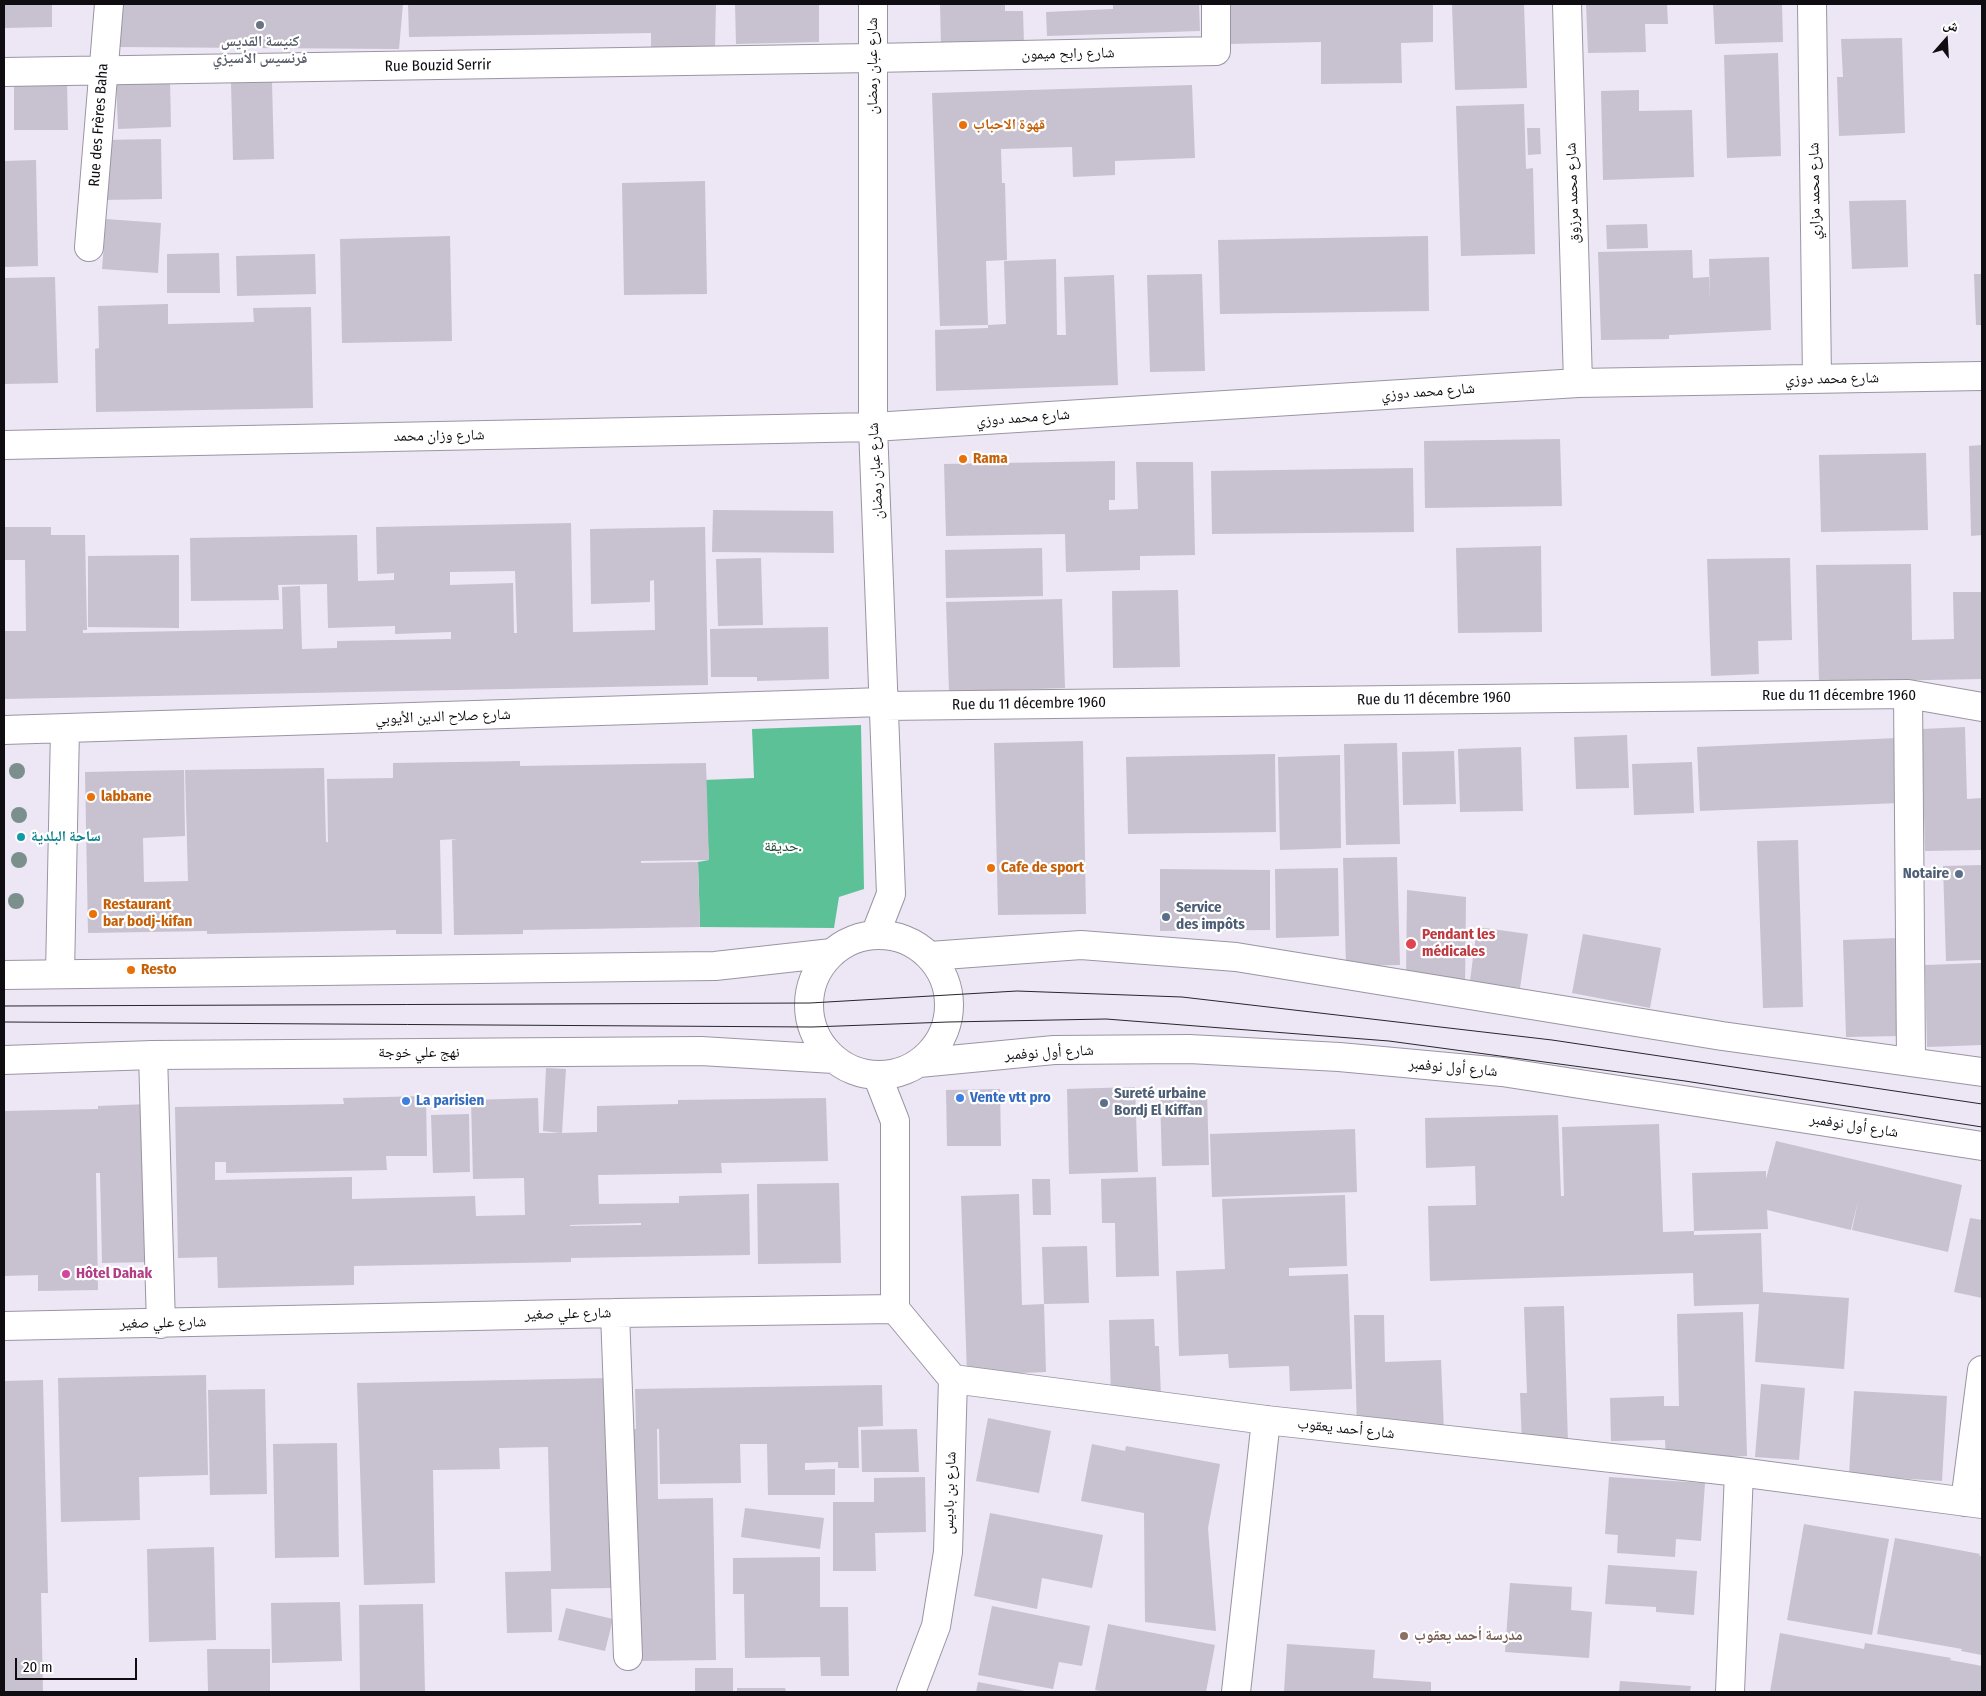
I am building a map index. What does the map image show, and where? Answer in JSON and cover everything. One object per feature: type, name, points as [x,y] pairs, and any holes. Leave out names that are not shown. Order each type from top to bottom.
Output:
[{"type":"street","name":"Rue des Frères Baha","points":[[90,247],[108,4]]},
{"type":"street","name":"شارع عبان رمضان","points":[[873,4],[874,427],[891,894],[875,935]]},
{"type":"street","name":"شارع رابح ميمون","points":[[872,58],[1216,51],[1216,4]]},
{"type":"street","name":"شارع محمد مرزوق","points":[[1567,4],[1578,383]]},
{"type":"street","name":"شارع محمد مزاري","points":[[1812,4],[1817,379]]},
{"type":"street","name":"Rue Bouzid Serrir","points":[[4,72],[102,72],[872,58]]},
{"type":"street","name":"شارع محمد دوزي","points":[[874,427],[1578,383],[1982,376]]},
{"type":"street","name":"شارع وزان محمد","points":[[4,445],[874,427]]},
{"type":"street","name":"Rue du 11 décembre 1960","points":[[884,704],[1908,694],[1982,707]]},
{"type":"street","points":[[1908,694],[1911,1061]]},
{"type":"street","name":"شارع صلاح الدين الأيوبي","points":[[4,730],[884,704]]},
{"type":"street","points":[[60,974],[65,729]]},
{"type":"street","points":[[875,935],[895,936],[914,943],[930,956],[948,982],[951,1006],[946,1029],[919,1063],[899,1073],[877,1075],[854,1071],[834,1059],[821,1044],[812,1027],[809,994],[817,972],[832,953],[852,940],[875,935]]},
{"type":"street","points":[[930,956],[1081,944],[1236,957],[1722,1036],[1982,1072]]},
{"type":"street","points":[[4,975],[715,966],[832,953]]},
{"type":"street","name":"شارع أول نوفمبر","points":[[919,1063],[1054,1050],[1189,1049],[1339,1057],[1502,1072],[1982,1146]]},
{"type":"street","name":"نهج علي خوجة","points":[[4,1060],[153,1055],[701,1051],[834,1059]]},
{"type":"street","points":[[153,1055],[161,1324]]},
{"type":"street","points":[[877,1075],[895,1121],[895,1309],[953,1379]]},
{"type":"street","name":"شارع علي صغير","points":[[4,1326],[895,1309]]},
{"type":"street","points":[[615,1313],[628,1656]]},
{"type":"street","points":[[1973,1503],[1982,1370]]},
{"type":"street","name":"شارع أحمد يعقوب","points":[[953,1379],[1266,1420],[1739,1472],[1973,1503]]},
{"type":"street","name":"شارع بن باديس","points":[[911,1692],[936,1626],[948,1552],[953,1379]]},
{"type":"street","points":[[1236,1692],[1266,1420]]},
{"type":"street","points":[[1730,1692],[1739,1472]]},
{"type":"green space","name":"حديقة.","points":[[861,725],[864,889],[839,897],[834,928],[700,927],[698,862],[709,860],[704,780],[754,778],[752,729]]},
{"type":"building","points":[[4,4],[52,4],[52,27],[4,28]]},
{"type":"building","name":"كنيسة القديس فرنسيس الأسيزي","points":[[122,4],[403,4],[399,49],[118,47]]},
{"type":"building","points":[[408,4],[716,4],[715,49],[651,48],[651,33],[409,37]]},
{"type":"building","points":[[735,4],[819,4],[819,42],[736,44]]},
{"type":"building","points":[[940,4],[1005,4],[1005,11],[1023,11],[1024,44],[941,47]]},
{"type":"building","points":[[1113,4],[1199,4],[1200,31],[1047,36],[1046,12],[1113,9]]},
{"type":"building","points":[[1227,4],[1433,4],[1433,42],[1401,43],[1402,83],[1321,84],[1321,42],[1228,44]]},
{"type":"building","points":[[1452,4],[1524,4],[1527,88],[1455,90]]},
{"type":"building","points":[[1586,4],[1667,4],[1668,24],[1645,24],[1646,52],[1588,53]]},
{"type":"building","points":[[1713,4],[1782,4],[1783,42],[1715,44]]},
{"type":"building","points":[[1902,38],[1905,133],[1839,136],[1837,77],[1843,77],[1841,39]]},
{"type":"building","points":[[1778,53],[1781,156],[1727,158],[1724,55]]},
{"type":"building","points":[[170,79],[171,127],[118,129],[116,80]]},
{"type":"building","points":[[67,81],[68,130],[14,130],[14,82]]},
{"type":"building","points":[[272,82],[274,159],[233,160],[231,83]]},
{"type":"building","points":[[1192,85],[1195,158],[1115,161],[1115,175],[1073,177],[1072,147],[1001,149],[1002,183],[1005,183],[1007,260],[986,261],[988,325],[940,326],[932,93]]},
{"type":"building","points":[[1639,90],[1639,111],[1692,110],[1694,177],[1603,180],[1601,91]]},
{"type":"building","points":[[1524,104],[1526,169],[1533,168],[1535,254],[1461,256],[1456,106]]},
{"type":"building","points":[[1527,128],[1540,128],[1541,154],[1528,155]]},
{"type":"building","points":[[161,139],[162,199],[103,200],[102,140]]},
{"type":"building","points":[[36,160],[38,266],[4,267],[4,161]]},
{"type":"building","points":[[705,181],[707,294],[624,295],[622,183]]},
{"type":"building","points":[[1906,200],[1908,267],[1852,269],[1849,201]]},
{"type":"building","points":[[106,219],[161,223],[158,273],[102,269]]},
{"type":"building","points":[[1647,224],[1648,248],[1607,249],[1606,225]]},
{"type":"building","points":[[450,236],[452,341],[342,343],[340,239]]},
{"type":"building","points":[[1428,236],[1429,311],[1220,314],[1218,240]]},
{"type":"building","points":[[1692,250],[1693,278],[1709,277],[1710,302],[1709,259],[1769,257],[1771,330],[1669,335],[1669,339],[1601,340],[1598,252]]},
{"type":"building","points":[[219,253],[220,293],[167,293],[167,254]]},
{"type":"building","points":[[315,254],[316,294],[237,296],[236,256]]},
{"type":"building","points":[[1056,259],[1057,335],[1066,335],[1064,277],[1114,275],[1118,385],[936,391],[935,330],[988,328],[988,325],[1006,324],[1004,261]]},
{"type":"building","points":[[1202,274],[1205,371],[1150,372],[1147,275]]},
{"type":"building","points":[[1974,274],[1982,274],[1982,325],[1976,325]]},
{"type":"building","points":[[55,277],[58,383],[4,384],[4,278]]},
{"type":"building","points":[[168,304],[168,324],[254,322],[253,308],[311,307],[313,408],[96,412],[95,349],[99,348],[98,306]]},
{"type":"building","points":[[1560,439],[1562,506],[1425,508],[1424,441]]},
{"type":"building","points":[[1982,445],[1982,535],[1971,536],[1969,446]]},
{"type":"building","points":[[1926,453],[1928,530],[1821,532],[1819,455]]},
{"type":"building","points":[[1115,461],[1115,500],[1109,500],[1109,510],[1138,509],[1136,462],[1193,462],[1195,555],[1140,556],[1140,570],[1066,572],[1065,534],[946,536],[944,464]]},
{"type":"building","points":[[1413,468],[1414,532],[1212,534],[1211,471]]},
{"type":"building","points":[[713,510],[833,511],[834,553],[712,552]]},
{"type":"building","points":[[571,523],[573,632],[655,630],[654,580],[650,581],[650,602],[591,604],[590,529],[705,527],[708,685],[4,699],[4,631],[26,631],[25,560],[4,560],[4,527],[51,527],[51,535],[85,535],[87,630],[83,630],[83,633],[283,629],[282,587],[300,586],[302,649],[337,648],[337,641],[451,639],[451,632],[395,634],[395,626],[328,628],[327,584],[278,585],[279,600],[191,601],[190,538],[357,535],[358,581],[394,580],[394,573],[377,574],[376,527]],"holes":[[[515,571],[517,633],[514,633],[513,583],[450,585],[450,572]]]},
{"type":"building","points":[[1541,546],[1542,632],[1458,633],[1456,548]]},
{"type":"building","points":[[1042,548],[1043,596],[946,598],[945,550]]},
{"type":"building","points":[[179,555],[179,628],[88,627],[88,556]]},
{"type":"building","points":[[761,558],[763,625],[718,626],[716,559]]},
{"type":"building","points":[[1790,558],[1792,640],[1758,641],[1759,674],[1711,676],[1707,559]]},
{"type":"building","points":[[1911,564],[1912,640],[1954,639],[1953,592],[1982,592],[1982,679],[1819,682],[1816,565]]},
{"type":"building","points":[[1178,590],[1180,667],[1113,668],[1112,591]]},
{"type":"building","points":[[1062,599],[1065,688],[949,692],[946,602]]},
{"type":"building","points":[[828,627],[829,679],[757,681],[757,677],[711,677],[710,629]]},
{"type":"building","points":[[1965,727],[1967,799],[1982,798],[1982,850],[1925,851],[1922,729]]},
{"type":"building","points":[[1627,735],[1629,788],[1576,789],[1574,737]]},
{"type":"building","points":[[1897,738],[1900,803],[1700,811],[1697,747]]},
{"type":"building","points":[[1083,741],[1086,914],[998,915],[994,743]]},
{"type":"building","points":[[1397,743],[1400,844],[1346,845],[1344,744]]},
{"type":"building","points":[[1521,747],[1523,811],[1460,812],[1458,749]]},
{"type":"building","points":[[1454,751],[1456,804],[1403,805],[1402,752]]},
{"type":"building","points":[[1275,754],[1276,832],[1128,834],[1126,757]]},
{"type":"building","points":[[1340,755],[1341,848],[1280,850],[1278,757]]},
{"type":"building","points":[[520,761],[520,766],[706,763],[709,860],[641,861],[641,863],[698,862],[700,927],[523,930],[523,934],[454,935],[452,840],[457,839],[440,840],[442,934],[396,934],[396,930],[207,934],[207,931],[88,933],[85,772],[184,770],[185,836],[143,838],[144,882],[188,881],[185,770],[324,768],[326,842],[328,842],[327,779],[393,778],[393,763]]},
{"type":"building","points":[[1692,762],[1694,813],[1634,815],[1632,764]]},
{"type":"building","points":[[1798,840],[1803,1007],[1763,1008],[1757,841]]},
{"type":"building","points":[[1397,857],[1400,965],[1346,966],[1343,858]]},
{"type":"building","points":[[1982,865],[1982,960],[1946,961],[1943,866]]},
{"type":"building","points":[[1338,868],[1339,936],[1276,938],[1275,869]]},
{"type":"building","points":[[1160,869],[1270,870],[1270,930],[1160,931]]},
{"type":"building","points":[[1407,890],[1466,897],[1465,990],[1406,981]]},
{"type":"building","points":[[1477,927],[1528,934],[1520,988],[1470,981]]},
{"type":"building","points":[[1583,934],[1661,948],[1650,1008],[1572,993]]},
{"type":"building","points":[[1897,938],[1901,1036],[1846,1037],[1843,940]]},
{"type":"building","points":[[1982,963],[1982,1045],[1927,1047],[1925,965]]},
{"type":"building","points":[[546,1068],[566,1069],[562,1133],[597,1132],[597,1106],[678,1104],[678,1100],[826,1098],[828,1161],[721,1163],[722,1173],[598,1175],[599,1204],[679,1203],[679,1196],[749,1194],[750,1255],[571,1258],[571,1262],[354,1266],[354,1285],[218,1288],[217,1257],[178,1258],[175,1107],[344,1104],[343,1098],[426,1096],[427,1156],[386,1156],[387,1170],[226,1173],[226,1162],[215,1162],[215,1180],[352,1177],[352,1199],[475,1196],[476,1216],[525,1215],[524,1178],[473,1179],[471,1100],[538,1098],[539,1133],[560,1133],[543,1131]],"holes":[[[641,1223],[641,1225],[570,1226]]]},
{"type":"building","points":[[1135,1087],[1138,1172],[1069,1174],[1067,1089]]},
{"type":"building","points":[[1000,1089],[1001,1146],[947,1146],[946,1090]]},
{"type":"building","points":[[1207,1091],[1209,1165],[1162,1166],[1160,1093]]},
{"type":"building","points":[[149,1104],[153,1262],[102,1263],[100,1173],[96,1173],[98,1290],[38,1291],[38,1275],[4,1276],[4,1111],[98,1109],[98,1106]]},
{"type":"building","points":[[469,1114],[470,1172],[433,1173],[431,1115]]},
{"type":"building","points":[[1558,1115],[1561,1196],[1564,1196],[1562,1127],[1659,1124],[1663,1232],[1694,1231],[1694,1235],[1761,1233],[1763,1292],[1849,1298],[1844,1369],[1755,1362],[1759,1304],[1694,1306],[1693,1273],[1430,1281],[1428,1206],[1476,1205],[1475,1166],[1426,1168],[1425,1118]]},
{"type":"building","points":[[1355,1129],[1357,1192],[1212,1197],[1210,1134]]},
{"type":"building","points":[[1776,1141],[1962,1185],[1948,1252],[1852,1230],[1858,1201],[1851,1230],[1767,1210],[1768,1229],[1694,1231],[1692,1173],[1766,1171],[1766,1179]]},
{"type":"building","points":[[1156,1177],[1159,1276],[1116,1277],[1115,1223],[1102,1223],[1101,1179]]},
{"type":"building","points":[[1032,1179],[1050,1179],[1051,1215],[1033,1215]]},
{"type":"building","points":[[839,1183],[841,1263],[758,1264],[757,1184]]},
{"type":"building","points":[[1019,1194],[1022,1305],[1044,1304],[1046,1372],[967,1375],[961,1196]]},
{"type":"building","points":[[1345,1195],[1347,1266],[1289,1268],[1289,1276],[1348,1274],[1352,1389],[1290,1391],[1289,1366],[1229,1368],[1228,1354],[1179,1356],[1176,1271],[1225,1269],[1222,1199]]},
{"type":"building","points":[[1970,1218],[1982,1220],[1982,1298],[1954,1292]]},
{"type":"building","points":[[1087,1246],[1089,1303],[1044,1304],[1042,1247]]},
{"type":"building","points":[[1564,1306],[1568,1444],[1522,1445],[1520,1393],[1527,1393],[1524,1307]]},
{"type":"building","points":[[1743,1312],[1747,1456],[1666,1459],[1665,1440],[1611,1441],[1610,1398],[1664,1396],[1664,1406],[1679,1406],[1677,1314]]},
{"type":"building","points":[[1354,1315],[1384,1315],[1385,1362],[1441,1360],[1444,1432],[1357,1430]]},
{"type":"building","points":[[1154,1319],[1155,1346],[1159,1346],[1161,1397],[1111,1398],[1109,1320]]},
{"type":"building","points":[[206,1375],[208,1475],[139,1477],[140,1520],[61,1522],[58,1378]]},
{"type":"building","points":[[611,1378],[611,1588],[551,1589],[552,1632],[507,1633],[505,1572],[551,1571],[548,1447],[499,1448],[500,1469],[433,1470],[435,1583],[364,1585],[357,1383]]},
{"type":"building","points":[[43,1380],[48,1593],[41,1593],[43,1692],[4,1692],[4,1381]]},
{"type":"building","points":[[1761,1384],[1805,1388],[1799,1460],[1755,1457]]},
{"type":"building","points":[[882,1385],[883,1426],[858,1427],[859,1468],[838,1468],[838,1462],[805,1463],[805,1470],[835,1469],[835,1495],[768,1495],[767,1444],[740,1444],[741,1483],[660,1484],[659,1429],[657,1429],[658,1499],[713,1498],[716,1660],[638,1661],[633,1429],[636,1429],[635,1389]]},
{"type":"building","points":[[265,1389],[267,1494],[210,1495],[208,1390]]},
{"type":"building","points":[[1854,1391],[1947,1396],[1942,1481],[1849,1475]]},
{"type":"building","points":[[988,1418],[1051,1431],[1039,1493],[976,1481]]},
{"type":"building","points":[[917,1429],[919,1472],[862,1472],[861,1430]]},
{"type":"building","points":[[337,1443],[339,1557],[275,1558],[273,1444]]},
{"type":"building","points":[[1092,1444],[1125,1451],[1126,1446],[1220,1464],[1208,1528],[1216,1631],[1145,1622],[1144,1513],[1081,1501]]},
{"type":"building","points":[[925,1477],[926,1532],[875,1533],[876,1571],[833,1571],[833,1502],[874,1502],[874,1478]]},
{"type":"building","points":[[1609,1477],[1705,1483],[1701,1541],[1676,1539],[1675,1557],[1617,1553],[1618,1535],[1605,1534]]},
{"type":"building","points":[[745,1508],[824,1518],[820,1549],[741,1537]]},
{"type":"building","points":[[990,1513],[1103,1535],[1092,1588],[1042,1578],[1037,1609],[974,1596]]},
{"type":"building","points":[[1804,1524],[1889,1539],[1872,1635],[1787,1620]]},
{"type":"building","points":[[1895,1538],[1980,1554],[1979,1556],[1982,1556],[1982,1655],[1961,1651],[1962,1649],[1877,1634]]},
{"type":"building","points":[[214,1547],[216,1640],[149,1642],[147,1549]]},
{"type":"building","points":[[820,1557],[820,1607],[848,1607],[849,1676],[821,1676],[820,1657],[745,1658],[744,1594],[733,1594],[733,1558]]},
{"type":"building","points":[[1608,1565],[1697,1571],[1694,1615],[1656,1612],[1656,1607],[1605,1604]]},
{"type":"building","points":[[1510,1583],[1572,1587],[1571,1610],[1592,1612],[1589,1658],[1505,1652]]},
{"type":"building","points":[[340,1602],[342,1661],[272,1663],[271,1603]]},
{"type":"building","points":[[423,1604],[425,1692],[360,1692],[359,1605]]},
{"type":"building","points":[[992,1606],[1090,1626],[1082,1666],[1059,1662],[1053,1689],[978,1675]]},
{"type":"building","points":[[566,1608],[613,1619],[605,1651],[558,1640]]},
{"type":"building","points":[[1108,1624],[1215,1645],[1206,1692],[1106,1692],[1095,1690]]},
{"type":"building","points":[[1780,1633],[1864,1649],[1865,1643],[1951,1658],[1950,1660],[1982,1666],[1982,1692],[1770,1692]]},
{"type":"building","points":[[1287,1644],[1375,1650],[1373,1678],[1431,1682],[1431,1692],[1284,1692]]},
{"type":"building","points":[[207,1649],[270,1649],[270,1692],[208,1692]]},
{"type":"building","points":[[695,1668],[733,1668],[733,1692],[695,1692]]},
{"type":"building","points":[[1620,1681],[1691,1686],[1690,1692],[1619,1692]]},
{"type":"building","points":[[978,1682],[1025,1691],[1025,1692],[976,1692]]},
{"type":"building","points":[[737,1688],[785,1688],[786,1692],[737,1692]]},
{"type":"tram line","points":[[4,1006],[810,1003],[1017,991],[1182,997],[1552,1040],[1982,1104]]},
{"type":"tram line","points":[[4,1022],[812,1027],[1106,1019],[1389,1041],[1685,1081],[1982,1127]]},
{"type":"place","name":"كنيسة القديس فرنسيس الأسيزي","points":[[260,25]]},
{"type":"place","name":"قهوة الاحباب","points":[[963,125]]},
{"type":"place","name":"Rama","points":[[963,459]]},
{"type":"place","name":"labbane","points":[[91,797]]},
{"type":"place","name":"ساحة البلدية","points":[[21,837]]},
{"type":"place","name":"Cafe de sport","points":[[991,868]]},
{"type":"place","name":"Notaire","points":[[1959,874]]},
{"type":"place","name":"Restaurant bar bodj-kifan","points":[[93,914]]},
{"type":"place","name":"Service des impôts","points":[[1166,917]]},
{"type":"place","name":"Pendant les médicales","points":[[1411,944]]},
{"type":"place","name":"Resto","points":[[131,970]]},
{"type":"place","name":"Vente vtt pro","points":[[960,1098]]},
{"type":"place","name":"La parisien","points":[[406,1101]]},
{"type":"place","name":"Sureté urbaine Bordj El Kiffan","points":[[1104,1103]]},
{"type":"place","name":"Hôtel Dahak","points":[[66,1274]]},
{"type":"place","name":"مدرسة أحمد يعقوب","points":[[1404,1636]]}]
